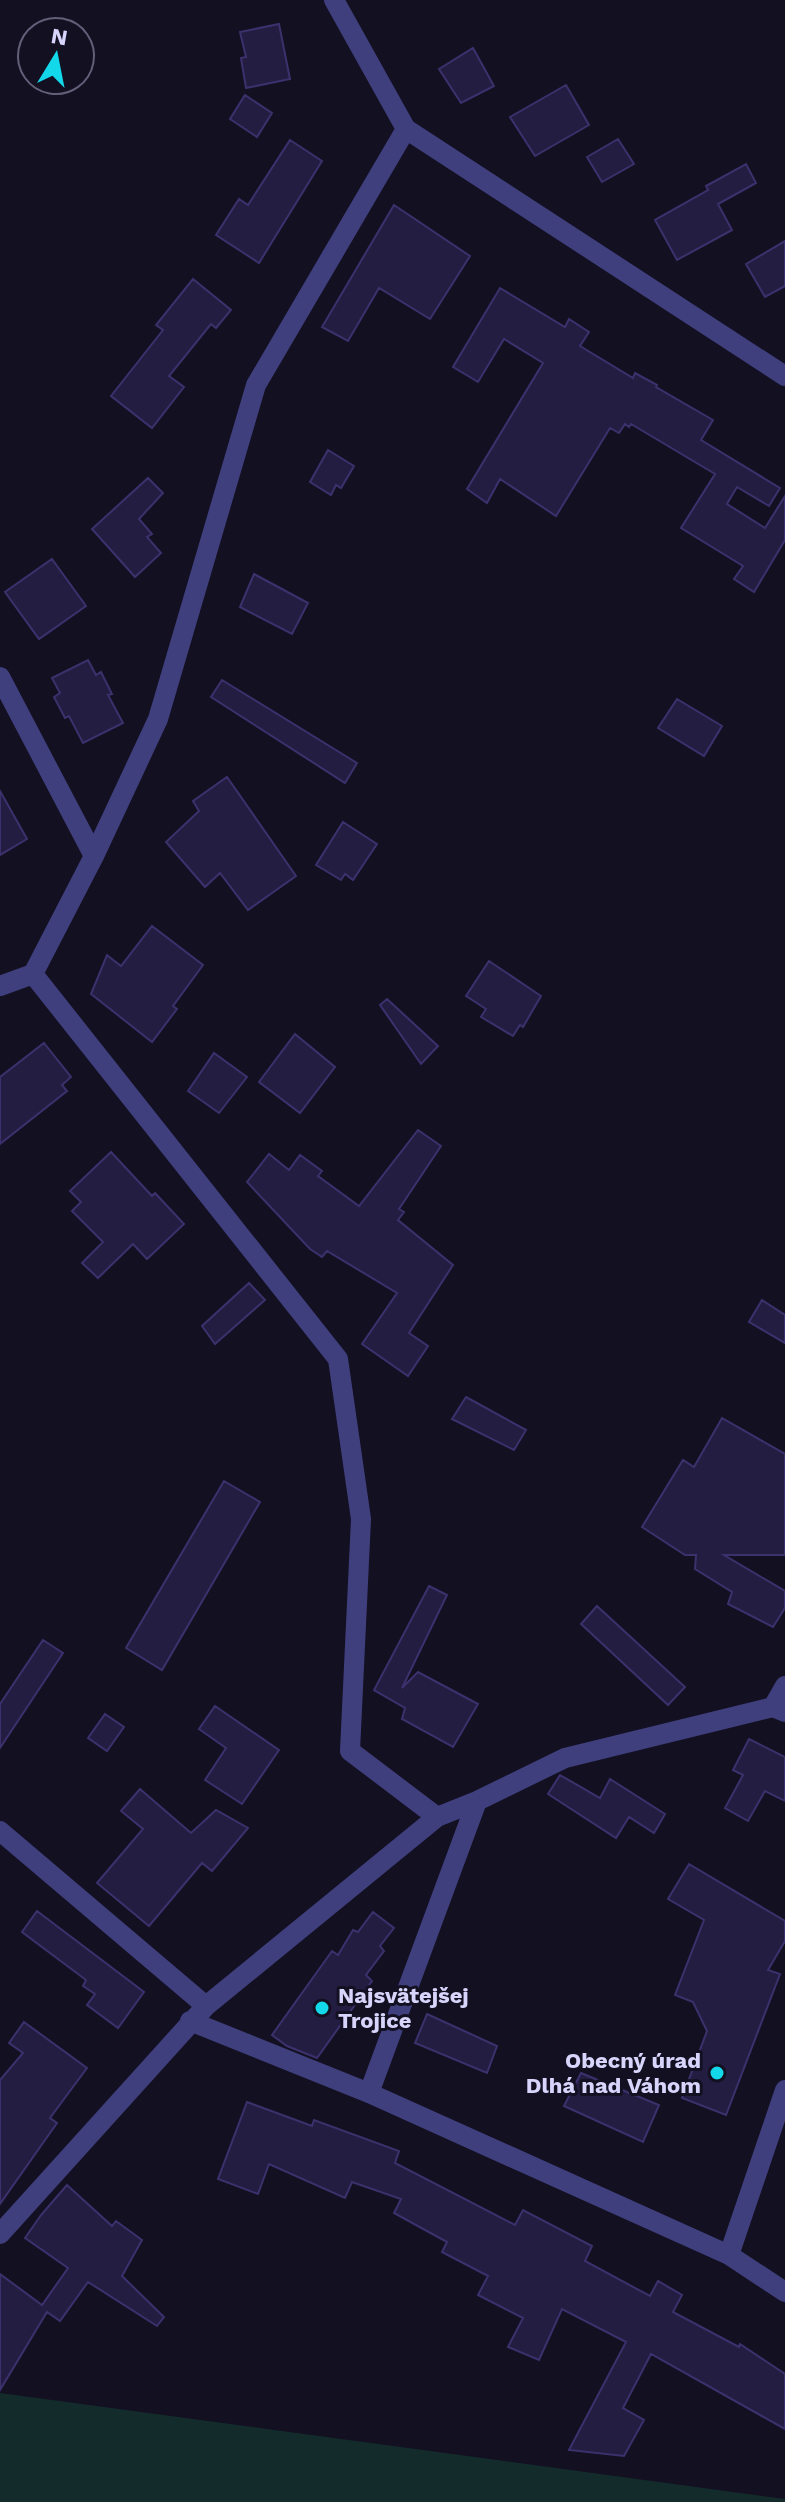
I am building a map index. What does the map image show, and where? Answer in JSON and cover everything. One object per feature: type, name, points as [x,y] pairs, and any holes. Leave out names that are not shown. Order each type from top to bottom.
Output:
[{"type":"street","points":[[334,0],[406,129],[785,376]]},
{"type":"street","points":[[0,986],[33,974],[94,856],[158,719],[256,385],[406,129]]},
{"type":"street","points":[[0,677],[94,856]]},
{"type":"street","points":[[33,974],[338,1359],[361,1519],[350,1751],[437,1817]]},
{"type":"street","points":[[0,2234],[190,2021],[437,1817],[565,1758],[779,1709],[785,1686]]},
{"type":"street","points":[[369,2093],[477,1801]]},
{"type":"street","points":[[0,1831],[206,2006]]},
{"type":"street","points":[[190,2021],[369,2093],[729,2255],[785,2292]]},
{"type":"street","points":[[729,2255],[785,2090]]},
{"type":"green space","points":[[0,2393],[785,2499],[785,2502],[0,2502]]},
{"type":"building","points":[[279,24],[290,79],[246,88],[241,58],[246,57],[240,32]]},
{"type":"building","points":[[473,48],[494,86],[461,103],[439,69]]},
{"type":"building","points":[[566,85],[589,125],[535,156],[510,117]]},
{"type":"building","points":[[245,95],[272,113],[257,137],[230,119]]},
{"type":"building","points":[[618,139],[634,164],[602,182],[587,157]]},
{"type":"building","points":[[290,140],[322,161],[259,263],[216,235],[239,199],[248,205]]},
{"type":"building","points":[[746,164],[756,183],[718,204],[732,230],[677,260],[655,220]]},
{"type":"building","points":[[394,205],[470,256],[430,319],[379,288],[348,341],[322,327]]},
{"type":"building","points":[[785,241],[785,286],[765,297],[746,264]]},
{"type":"building","points":[[193,279],[231,310],[216,328],[211,324],[169,376],[184,387],[152,428],[111,396],[163,330],[156,325]]},
{"type":"building","points":[[500,288],[565,327],[569,319],[589,332],[580,346],[633,378],[635,373],[657,385],[713,420],[701,440],[780,488],[769,506],[737,487],[727,504],[765,528],[785,496],[785,540],[754,592],[734,579],[743,566],[681,528],[715,474],[631,424],[629,427],[625,424],[619,433],[610,428],[556,516],[500,479],[487,503],[467,489],[543,363],[504,339],[478,382],[453,367]]},
{"type":"building","points":[[328,450],[354,466],[341,488],[336,485],[331,495],[310,482]]},
{"type":"building","points":[[148,478],[163,493],[139,519],[152,534],[147,537],[161,553],[135,577],[92,529]]},
{"type":"building","points":[[52,559],[86,606],[39,639],[5,592]]},
{"type":"building","points":[[254,574],[308,603],[292,634],[240,607]]},
{"type":"building","points":[[88,660],[96,675],[101,672],[112,694],[108,695],[123,723],[83,743],[69,716],[65,718],[54,697],[60,693],[52,678]]},
{"type":"building","points":[[222,680],[357,763],[345,783],[211,697]]},
{"type":"building","points":[[677,699],[722,726],[704,756],[658,728]]},
{"type":"building","points":[[227,777],[296,876],[248,910],[220,873],[205,887],[166,842],[199,811],[193,801]]},
{"type":"building","points":[[0,791],[27,839],[0,855]]},
{"type":"building","points":[[343,822],[377,844],[353,880],[345,874],[341,880],[316,865]]},
{"type":"building","points":[[152,926],[203,965],[173,1006],[177,1009],[152,1042],[91,994],[107,955],[121,966]]},
{"type":"building","points":[[489,961],[541,996],[523,1027],[520,1025],[513,1036],[481,1017],[486,1009],[466,996]]},
{"type":"building","points":[[387,999],[438,1046],[421,1064],[380,1005]]},
{"type":"building","points":[[295,1034],[335,1067],[300,1113],[259,1082]]},
{"type":"building","points":[[44,1043],[71,1077],[62,1085],[67,1091],[0,1144],[0,1077]]},
{"type":"building","points":[[214,1053],[247,1077],[219,1113],[188,1091]]},
{"type":"building","points":[[418,1130],[441,1146],[399,1209],[404,1212],[398,1220],[453,1265],[409,1333],[428,1346],[408,1376],[362,1344],[397,1293],[327,1251],[322,1257],[310,1249],[247,1182],[269,1154],[289,1170],[300,1155],[322,1171],[318,1176],[359,1206]]},
{"type":"building","points":[[111,1152],[152,1196],[155,1193],[184,1224],[147,1259],[133,1244],[98,1278],[82,1263],[103,1242],[72,1211],[81,1202],[70,1191]]},
{"type":"building","points":[[249,1283],[265,1300],[215,1344],[202,1326]]},
{"type":"building","points":[[762,1300],[785,1315],[785,1343],[749,1322]]},
{"type":"building","points":[[466,1397],[526,1430],[514,1450],[452,1419]]},
{"type":"building","points":[[722,1418],[785,1454],[785,1555],[724,1555],[785,1591],[785,1608],[773,1627],[728,1604],[732,1592],[695,1569],[696,1555],[685,1555],[642,1527],[683,1460],[694,1467]]},
{"type":"building","points":[[224,1481],[260,1502],[162,1670],[126,1648]]},
{"type":"building","points":[[429,1586],[447,1595],[402,1688],[418,1672],[478,1704],[453,1747],[402,1719],[405,1708],[374,1690]]},
{"type":"building","points":[[597,1606],[685,1687],[668,1705],[581,1624]]},
{"type":"building","points":[[43,1640],[63,1653],[0,1748],[0,1704]]},
{"type":"building","points":[[215,1706],[279,1750],[242,1804],[205,1780],[226,1748],[199,1729]]},
{"type":"building","points":[[105,1714],[124,1727],[107,1751],[88,1738]]},
{"type":"building","points":[[749,1739],[785,1757],[785,1801],[765,1791],[748,1821],[725,1808],[743,1775],[733,1770]]},
{"type":"building","points":[[560,1775],[600,1798],[610,1779],[665,1814],[654,1833],[629,1817],[616,1838],[548,1794]]},
{"type":"building","points":[[140,1789],[191,1833],[216,1810],[248,1828],[212,1871],[202,1863],[149,1926],[97,1883],[143,1829],[121,1811]]},
{"type":"building","points":[[689,1864],[785,1921],[785,1941],[768,1970],[780,1974],[726,2115],[682,2098],[707,2031],[693,2002],[675,1995],[704,1920],[668,1899]]},
{"type":"building","points":[[37,1911],[144,1992],[118,2028],[87,2005],[95,1994],[83,1986],[86,1980],[22,1932]]},
{"type":"building","name":"Najsvätejšej Trojice","points":[[373,1912],[394,1928],[380,1946],[384,1951],[366,1975],[372,1981],[317,2058],[287,2046],[272,2035],[332,1951],[338,1955],[353,1930],[358,1932]]},
{"type":"building","points":[[427,2014],[497,2046],[487,2073],[415,2043]]},
{"type":"building","points":[[24,2022],[87,2068],[50,2118],[57,2123],[0,2204],[0,2080],[23,2053],[9,2043]]},
{"type":"building","points":[[581,2073],[659,2105],[643,2142],[564,2106]]},
{"type":"building","points":[[247,2102],[312,2126],[314,2120],[399,2151],[395,2163],[515,2225],[523,2210],[592,2246],[585,2261],[650,2296],[658,2281],[682,2295],[673,2312],[739,2347],[740,2344],[785,2374],[785,2429],[651,2354],[623,2408],[644,2420],[624,2456],[569,2450],[626,2342],[562,2309],[539,2360],[508,2347],[523,2318],[478,2295],[488,2276],[442,2252],[447,2242],[394,2213],[401,2199],[352,2182],[345,2198],[269,2164],[258,2194],[218,2179]]},
{"type":"building","points":[[67,2185],[112,2226],[116,2221],[142,2240],[122,2276],[164,2317],[157,2326],[88,2282],[60,2321],[47,2312],[0,2390],[0,2274],[42,2305],[68,2268],[25,2238]]},
{"type":"place","name":"Najsvätejšej Trojice","points":[[322,2008]]},
{"type":"place","name":"Obecný úrad Dlhá nad Váhom","points":[[717,2073]]}]
